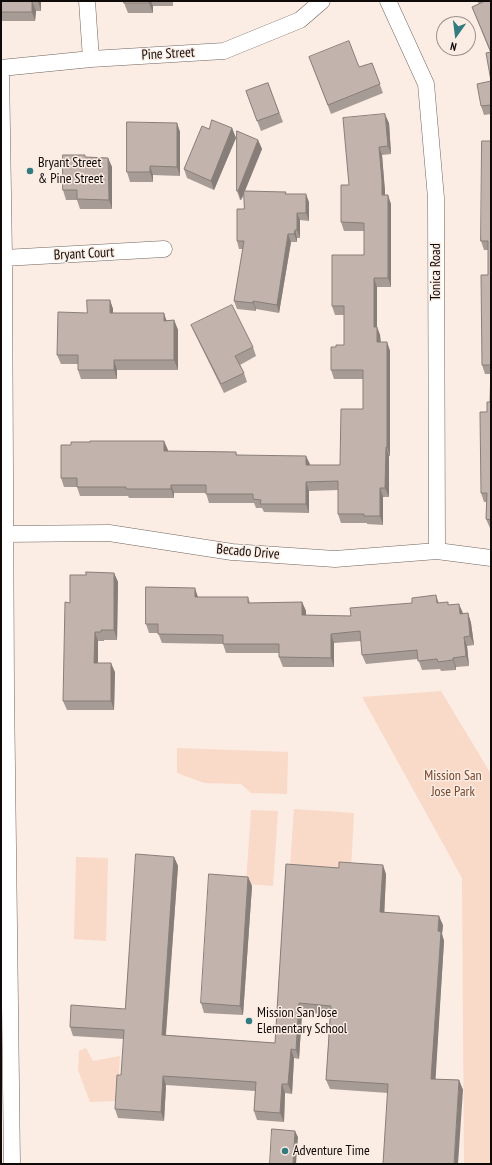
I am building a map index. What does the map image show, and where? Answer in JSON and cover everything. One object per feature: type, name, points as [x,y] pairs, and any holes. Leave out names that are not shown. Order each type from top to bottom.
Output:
[{"type":"street","points":[[88,1],[92,58]]},
{"type":"street","name":"Pine Street","points":[[1,68],[92,58],[224,51],[300,20],[322,1]]},
{"type":"street","name":"Tonica Road","points":[[388,1],[426,84],[436,198],[437,552]]},
{"type":"street","points":[[1,68],[4,258],[5,534],[3,689],[12,1164]]},
{"type":"street","name":"Bryant Court","points":[[4,258],[164,249]]},
{"type":"street","name":"Becado Drive","points":[[5,534],[110,533],[232,552],[335,559],[437,552],[491,558]]},
{"type":"green space","name":"Mission San Jose Park","points":[[441,691],[491,774],[491,1164],[464,1164],[462,878],[362,697]]},
{"type":"green space","points":[[177,748],[288,752],[287,794],[251,793],[241,784],[204,783],[177,773]]},
{"type":"green space","points":[[294,809],[354,813],[351,870],[290,866]]},
{"type":"green space","points":[[251,810],[278,811],[273,886],[246,884]]},
{"type":"green space","points":[[76,857],[108,858],[106,941],[74,939]]},
{"type":"green space","points":[[86,1048],[93,1061],[120,1056],[117,1101],[90,1102],[78,1070],[79,1051]]},
{"type":"building","points":[[1,1],[32,1],[32,12],[1,12]]},
{"type":"building","points":[[124,1],[149,1],[149,3],[124,3]]},
{"type":"building","points":[[482,1],[491,1],[491,52],[472,7],[483,2]]},
{"type":"building","points":[[349,41],[359,67],[372,63],[380,84],[328,105],[309,57]]},
{"type":"building","points":[[491,52],[491,81],[486,53]]},
{"type":"building","points":[[491,81],[491,105],[481,106],[477,84]]},
{"type":"building","points":[[268,83],[279,113],[257,121],[246,91]]},
{"type":"building","points":[[385,114],[388,146],[379,147],[382,195],[388,195],[388,278],[374,278],[374,327],[377,327],[377,342],[387,342],[387,447],[385,488],[380,488],[380,516],[364,516],[364,514],[338,514],[338,481],[306,482],[306,504],[260,504],[261,500],[253,499],[253,494],[206,494],[206,485],[171,485],[171,489],[77,487],[77,478],[61,478],[61,445],[71,445],[71,442],[90,441],[164,441],[164,451],[236,452],[236,455],[306,456],[306,465],[340,465],[341,409],[363,409],[363,370],[331,370],[331,347],[336,347],[336,345],[344,345],[344,306],[332,306],[332,255],[364,255],[364,223],[341,222],[341,185],[349,185],[343,118]]},
{"type":"building","points":[[212,120],[232,128],[211,181],[184,169],[202,126],[209,129]]},
{"type":"building","points":[[127,122],[177,123],[177,167],[150,166],[150,172],[127,172]]},
{"type":"building","points":[[237,131],[258,140],[238,191],[237,191]]},
{"type":"building","points":[[482,141],[491,141],[491,365],[482,365],[481,275],[488,275],[488,241],[481,241]]},
{"type":"building","points":[[63,155],[85,155],[85,157],[108,158],[109,200],[77,199],[77,190],[63,190]]},
{"type":"building","points":[[244,191],[306,194],[306,213],[297,213],[297,230],[295,230],[294,234],[288,234],[277,305],[253,301],[253,303],[234,301],[244,241],[237,241],[237,209],[244,209]]},
{"type":"building","points":[[87,300],[110,300],[110,313],[164,313],[164,321],[174,320],[174,360],[114,360],[114,370],[78,370],[78,355],[57,355],[58,312],[87,313]]},
{"type":"building","points":[[232,305],[253,347],[235,356],[244,373],[221,384],[191,325]]},
{"type":"building","points":[[491,365],[491,520],[486,519],[487,493],[481,493],[480,412],[487,412],[487,402],[490,402]]},
{"type":"building","points":[[86,572],[114,573],[114,630],[101,630],[101,632],[95,632],[94,663],[111,663],[111,701],[63,701],[65,602],[70,603],[70,575],[86,575]]},
{"type":"building","points":[[146,587],[195,588],[195,597],[248,597],[248,603],[302,602],[302,615],[351,616],[350,608],[412,603],[412,598],[436,595],[437,603],[448,602],[448,605],[459,604],[460,614],[468,613],[470,636],[464,637],[466,656],[438,662],[437,659],[418,661],[417,650],[362,655],[360,631],[331,634],[331,658],[279,657],[279,644],[223,644],[223,635],[158,634],[158,624],[146,624]]},
{"type":"building","points":[[136,854],[174,857],[162,1035],[275,1043],[286,864],[339,868],[339,862],[383,865],[380,912],[439,916],[438,931],[441,932],[431,1079],[459,1080],[454,1164],[383,1164],[388,1084],[326,1080],[331,1006],[299,1003],[296,1050],[291,1049],[288,1084],[282,1084],[280,1113],[254,1111],[256,1082],[163,1076],[161,1112],[115,1109],[117,1075],[121,1075],[124,1030],[70,1027],[71,1005],[125,1009]]},
{"type":"building","points":[[209,874],[248,877],[240,1006],[201,1003]]},
{"type":"building","name":"Adventure Time","points":[[272,1129],[295,1131],[293,1164],[270,1164]]},
{"type":"place","name":"Bryant Street & Pine Street","points":[[30,171]]},
{"type":"place","name":"Mission San Jose Elementary School","points":[[249,1021]]},
{"type":"place","name":"Adventure Time","points":[[285,1151]]}]
